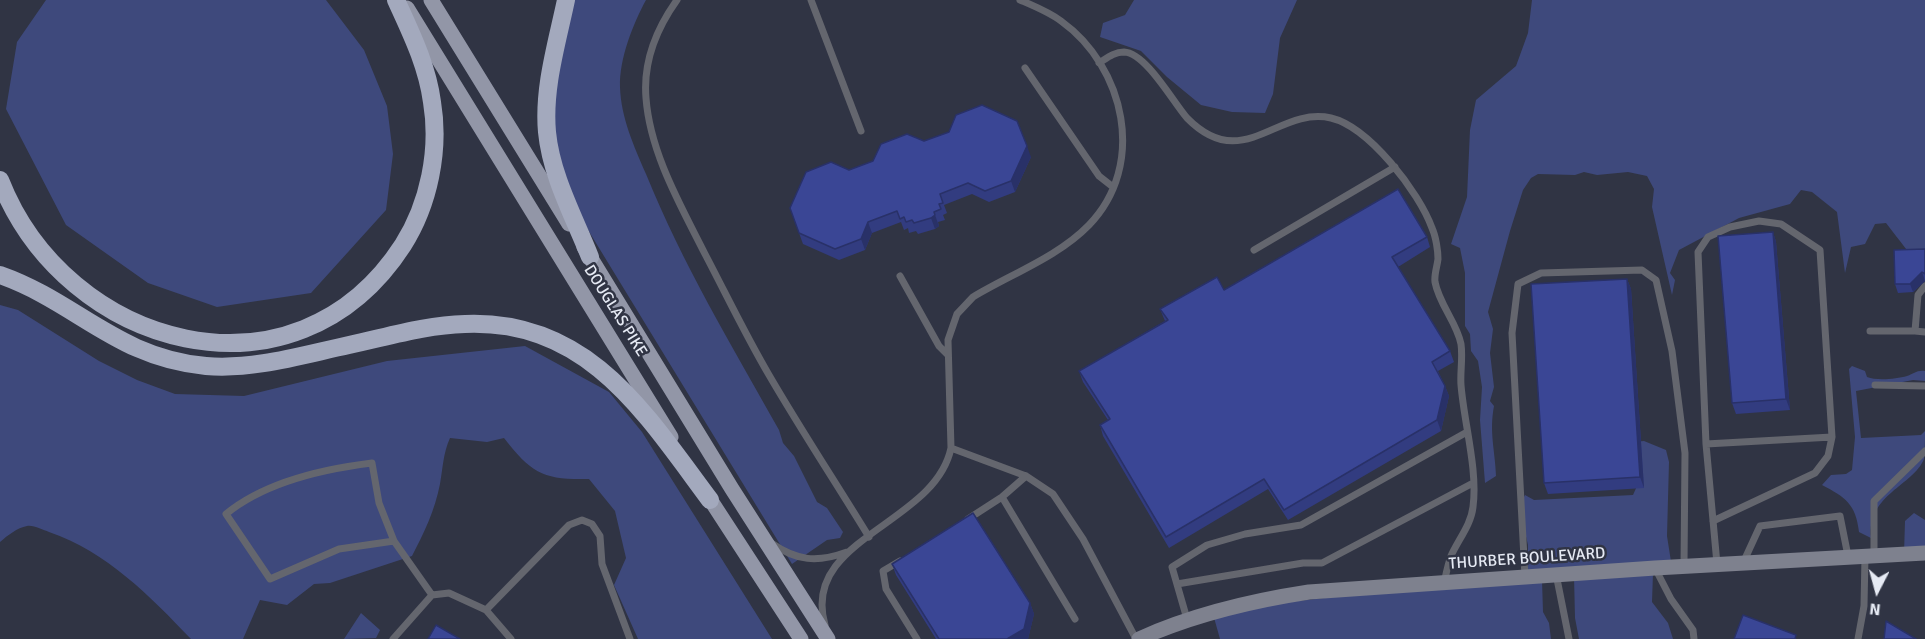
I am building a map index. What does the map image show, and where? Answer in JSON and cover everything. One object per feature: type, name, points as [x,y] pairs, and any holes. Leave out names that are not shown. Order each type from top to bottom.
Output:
[{"type":"highway","points":[[0,180],[27,231],[55,265],[87,294],[138,325],[192,342],[228,344],[283,336],[320,321],[354,300],[383,273],[416,222],[428,185],[434,144],[431,95],[419,50],[396,0]]},
{"type":"highway","points":[[566,0],[548,89],[547,133],[557,175],[590,257]]},
{"type":"highway","points":[[0,275],[41,294],[129,346],[189,364],[227,366],[270,362],[451,325],[498,325],[537,334],[581,355],[626,390],[710,500]]},
{"type":"main road","name":"DOUGLAS PIKE","points":[[402,0],[710,500],[801,639]]},
{"type":"main road","name":"DOUGLAS PIKE","points":[[431,0],[760,534],[829,639]]},
{"type":"street","name":"THURBER BOULEVARD","points":[[1137,639],[1187,619],[1254,601],[1309,592],[1556,574],[1925,553]]},
{"type":"lane","points":[[677,0],[662,22],[653,46],[646,84],[651,125],[663,164],[678,200],[758,356],[869,537]]},
{"type":"lane","points":[[811,0],[861,131]]},
{"type":"lane","points":[[829,639],[821,609],[821,592],[826,578],[849,551],[931,488],[945,469],[951,448],[948,355],[952,326],[966,302],[1071,240],[1097,215],[1113,187],[1122,152],[1123,120],[1114,91],[1099,63],[1068,26],[1036,3],[1020,0]]},
{"type":"lane","points":[[1099,63],[1116,53],[1124,52],[1138,57],[1196,128],[1216,139],[1247,139],[1304,119],[1323,117],[1343,123],[1365,135],[1395,167],[1432,228],[1438,258],[1434,280],[1461,344],[1461,383],[1473,483],[1470,517],[1450,559],[1444,583]]},
{"type":"lane","points":[[1025,68],[1099,176],[1113,187]]},
{"type":"lane","points":[[1254,250],[1395,167]]},
{"type":"lane","points":[[1713,520],[1815,474],[1828,456],[1832,437],[1820,250],[1781,224],[1759,220],[1730,227],[1708,237],[1698,252],[1706,444],[1717,564]]},
{"type":"lane","points":[[1525,577],[1512,333],[1518,284],[1541,273],[1642,270],[1656,280],[1672,351],[1685,453],[1684,566]]},
{"type":"lane","points":[[900,276],[939,346],[948,355]]},
{"type":"lane","points":[[1915,331],[1918,295],[1925,286]]},
{"type":"lane","points":[[1870,331],[1925,332]]},
{"type":"lane","points":[[1875,385],[1925,386]]},
{"type":"lane","points":[[1187,619],[1172,567],[1207,544],[1245,534],[1301,525],[1467,432]]},
{"type":"lane","points":[[1706,444],[1832,437]]},
{"type":"lane","points":[[951,448],[1026,476],[1053,494],[1083,539],[1137,639]]},
{"type":"lane","points":[[1858,639],[1864,606],[1874,501],[1925,451]]},
{"type":"lane","points":[[394,541],[339,549],[270,579],[226,514],[236,506],[284,483],[345,466],[372,463],[379,503],[394,541],[432,595]]},
{"type":"lane","points":[[962,522],[1002,497],[1026,476]]},
{"type":"lane","points":[[1177,584],[1303,563],[1322,563],[1473,483]]},
{"type":"lane","points":[[1002,497],[1075,620]]},
{"type":"lane","points":[[1743,563],[1760,526],[1840,516],[1848,556]]},
{"type":"lane","points":[[486,610],[568,525],[577,521],[587,521],[597,528],[600,536],[602,564],[630,639]]},
{"type":"lane","points":[[760,534],[786,553],[802,560],[825,559],[849,551]]},
{"type":"lane","points":[[903,559],[883,571],[886,589],[916,639]]},
{"type":"lane","points":[[1655,568],[1671,598],[1693,630],[1694,639]]},
{"type":"lane","points":[[1556,574],[1569,639]]},
{"type":"lane","points":[[393,639],[432,595],[449,593],[486,610],[511,639]]},
{"type":"shaded area","points":[[46,0],[326,0],[364,50],[387,106],[393,154],[386,210],[311,293],[217,307],[148,283],[66,225],[6,109],[17,42]]},
{"type":"shaded area","points":[[569,0],[646,0],[628,42],[620,76],[623,110],[633,142],[675,240],[708,304],[779,430],[783,443],[794,456],[817,502],[827,508],[843,532],[840,538],[827,540],[792,564],[563,189],[549,104]]},
{"type":"shaded area","points":[[1134,0],[1297,0],[1280,38],[1273,94],[1265,113],[1232,112],[1201,105],[1167,77],[1141,51],[1100,37],[1103,23],[1125,15]]},
{"type":"shaded area","points":[[1532,0],[1925,0],[1925,273],[1886,223],[1875,224],[1865,244],[1851,247],[1845,273],[1837,212],[1812,192],[1801,190],[1790,204],[1739,218],[1679,250],[1670,273],[1675,280],[1672,295],[1652,207],[1654,189],[1647,176],[1628,172],[1597,175],[1584,172],[1575,175],[1538,174],[1531,178],[1523,190],[1488,312],[1493,329],[1490,353],[1494,387],[1490,401],[1494,406],[1492,433],[1496,476],[1485,483],[1480,420],[1482,387],[1478,361],[1471,351],[1470,334],[1465,326],[1465,273],[1460,248],[1451,244],[1467,197],[1470,130],[1476,100],[1516,66],[1528,33]]},
{"type":"shaded area","points":[[0,305],[18,310],[99,361],[137,380],[175,394],[244,396],[387,361],[525,346],[609,392],[642,432],[772,639],[638,639],[614,585],[626,558],[615,511],[589,479],[561,478],[540,472],[523,460],[504,438],[487,442],[450,438],[435,503],[412,556],[330,583],[314,584],[287,605],[260,600],[243,639],[191,639],[126,577],[90,551],[30,526],[16,530],[0,542]]},
{"type":"shaded area","points":[[1852,366],[1865,371],[1867,377],[1876,379],[1898,378],[1925,371],[1925,381],[1913,380],[1856,391],[1861,438],[1921,435],[1925,431],[1924,459],[1911,477],[1892,492],[1876,511],[1871,538],[1859,532],[1855,515],[1848,503],[1837,493],[1822,485],[1831,475],[1846,474],[1852,470],[1855,437],[1849,369]]},
{"type":"shaded area","points":[[1644,441],[1666,450],[1669,462],[1667,536],[1672,568],[1653,573],[1652,602],[1668,623],[1673,639],[1579,639],[1575,618],[1574,576],[1542,580],[1543,612],[1549,623],[1551,639],[1220,639],[1213,614],[1233,608],[1528,576],[1528,545],[1519,507],[1525,495],[1534,500],[1633,495],[1637,486],[1634,442]]},
{"type":"shaded area","points":[[1914,513],[1925,520],[1925,555],[1904,554],[1905,521]]},
{"type":"shaded area","points":[[361,613],[380,630],[376,638],[344,639]]},
{"type":"building","points":[[982,105],[1017,121],[1027,146],[1011,181],[985,191],[968,183],[940,194],[943,203],[939,204],[941,209],[934,212],[935,215],[931,218],[914,223],[912,220],[906,222],[904,217],[900,219],[897,211],[868,222],[861,239],[835,249],[799,233],[790,208],[806,172],[831,162],[849,170],[873,161],[881,144],[907,134],[924,141],[949,132],[956,115]]},
{"type":"building","points":[[1398,189],[1427,237],[1392,257],[1450,351],[1432,362],[1445,386],[1437,420],[1284,510],[1264,479],[1166,537],[1100,425],[1110,419],[1079,371],[1168,320],[1160,309],[1217,277],[1224,290]]},
{"type":"building","points":[[1773,232],[1786,399],[1732,403],[1718,236]]},
{"type":"building","points":[[1925,249],[1925,274],[1922,272],[1910,284],[1895,284],[1894,250]]},
{"type":"building","points":[[1627,279],[1640,477],[1544,483],[1531,284]]},
{"type":"building","points":[[973,513],[1030,603],[1024,629],[1007,639],[939,639],[892,564]]},
{"type":"building","points":[[1743,615],[1796,635],[1795,639],[1734,639]]},
{"type":"building","points":[[1886,621],[1916,639],[1884,639]]},
{"type":"building","points":[[436,625],[460,639],[428,639]]}]
